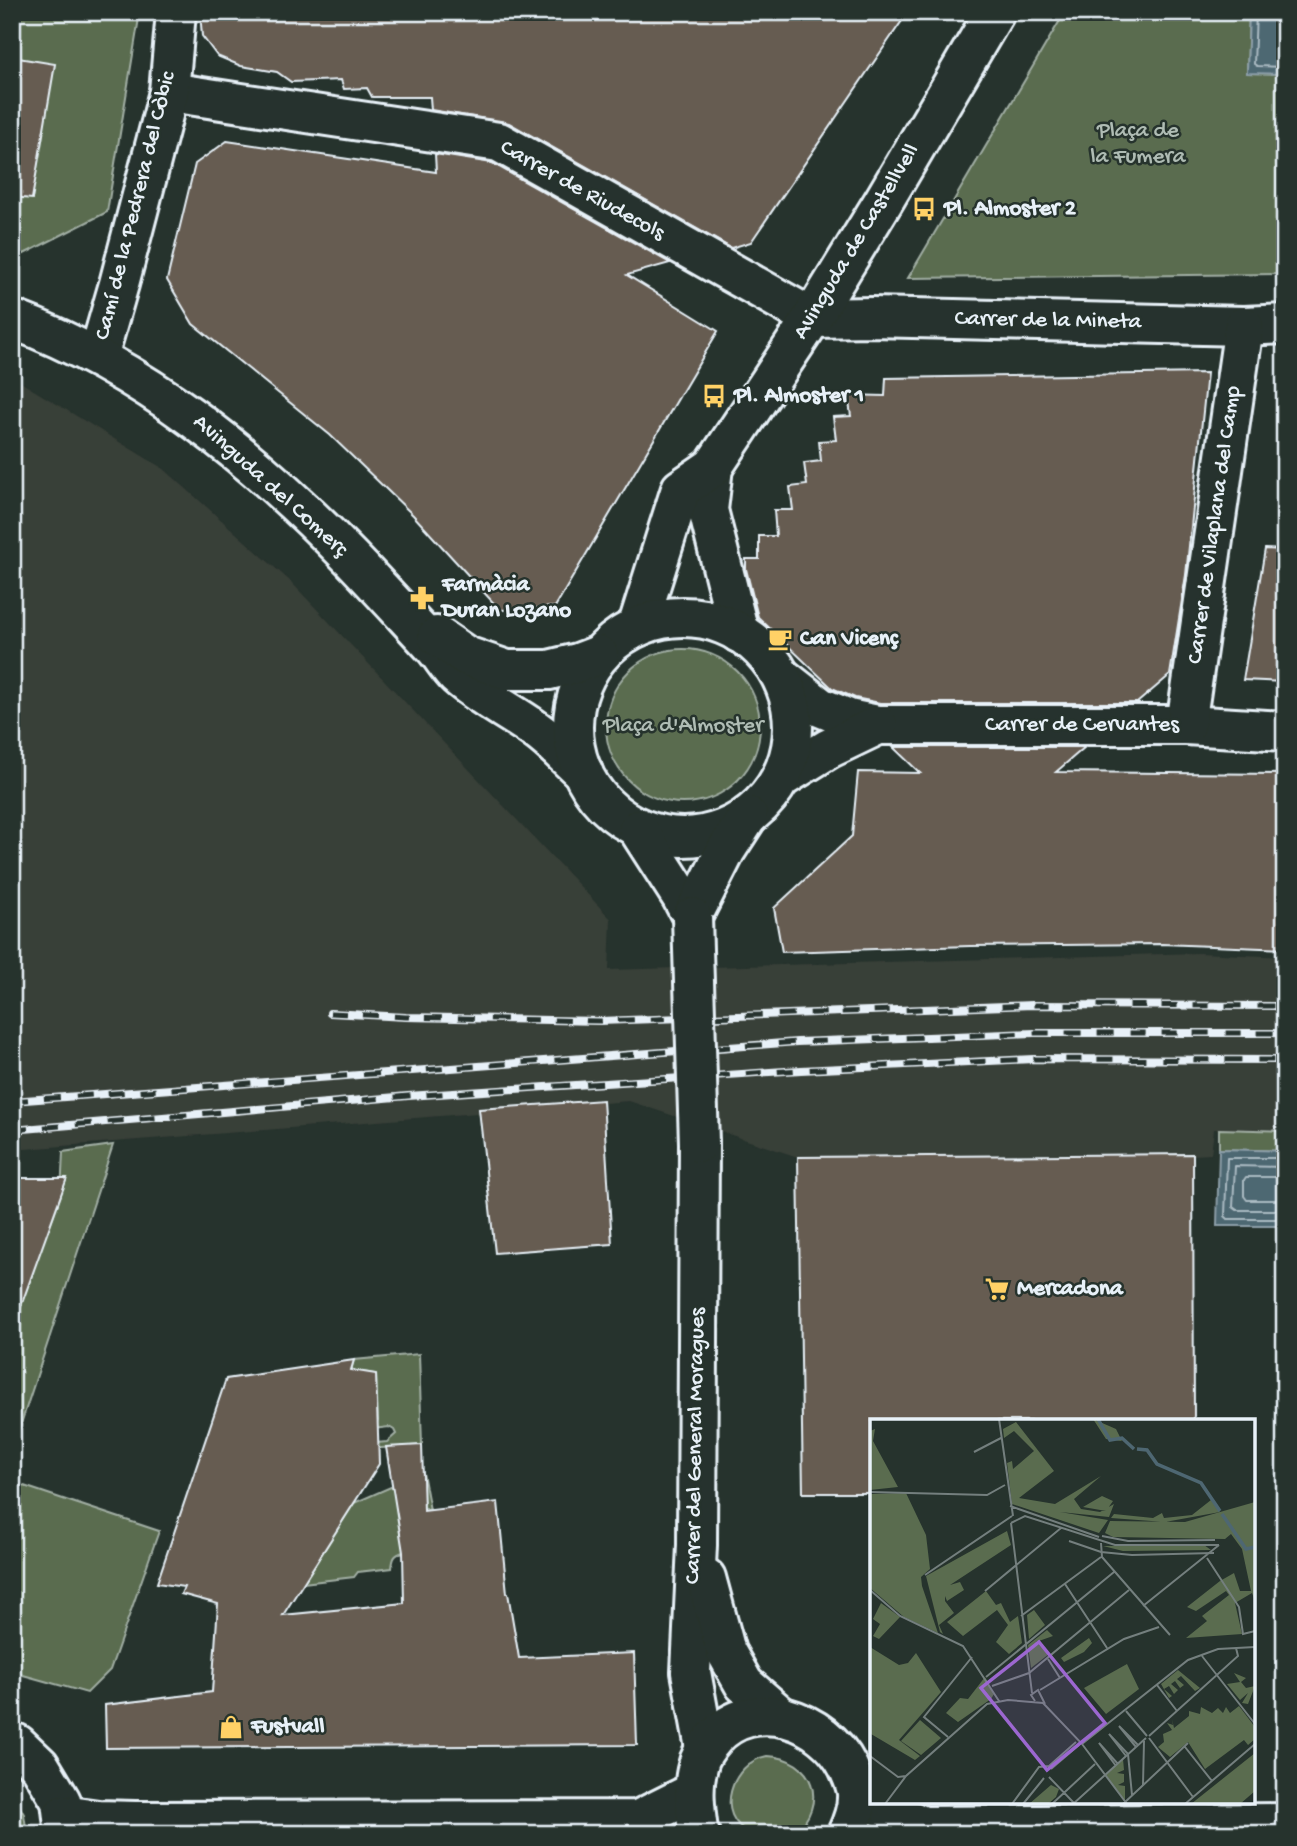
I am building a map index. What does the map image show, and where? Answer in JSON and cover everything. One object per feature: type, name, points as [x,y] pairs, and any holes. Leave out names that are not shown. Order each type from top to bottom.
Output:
[{"type":"street","name":"Camí de la Pedrera del Còbic","points":[[98,358],[169,92],[176,12]]},
{"type":"street","name":"Avinguda de Castellvell","points":[[639,625],[681,489],[713,467],[812,318],[995,12]]},
{"type":"street","name":"Carrer de Riudecols","points":[[169,92],[499,142],[812,318]]},
{"type":"street","name":"Carrer de la Mineta","points":[[812,318],[872,317],[1244,326],[1285,324]]},
{"type":"street","name":"Avinguda del Comerç","points":[[12,318],[45,331],[98,358],[155,391],[239,452],[316,523],[456,674],[481,695],[539,732],[583,772]]},
{"type":"street","name":"Carrer de Vilaplana del Camp","points":[[1186,725],[1244,326]]},
{"type":"street","name":"Avinguda de Castellvell","points":[[713,467],[708,510],[739,633]]},
{"type":"street","name":"Avinguda del Comerç","points":[[402,613],[466,656],[507,670],[549,670],[599,655]]},
{"type":"street","points":[[667,617],[695,617],[718,622],[739,633],[764,653],[783,678],[790,706],[792,734],[781,778],[748,816],[719,832],[665,836],[638,829],[619,817],[602,801],[583,772],[573,733],[577,701],[588,673],[599,655],[614,640],[639,625],[667,617]]},
{"type":"street","name":"Carrer de Cervantes","points":[[783,678],[820,707],[849,719],[878,725],[1186,725],[1285,732]]},
{"type":"street","name":"Carrer de Cervantes","points":[[781,778],[828,749],[878,725]]},
{"type":"street","points":[[692,917],[726,850],[748,816]]},
{"type":"street","points":[[638,829],[692,917]]},
{"type":"street","name":"Carrer del General Moragues","points":[[692,917],[699,1143],[697,1545],[691,1672],[705,1748]]},
{"type":"street","points":[[697,1545],[726,1652],[744,1684],[782,1717]]},
{"type":"street","points":[[700,1834],[694,1792],[698,1765],[705,1748],[721,1731],[739,1721],[762,1714],[805,1724],[828,1740],[842,1756],[858,1796],[853,1821],[847,1834]]},
{"type":"street","points":[[12,1742],[40,1766],[61,1801],[64,1825],[98,1820],[638,1820],[694,1792]]},
{"type":"street","points":[[858,1796],[870,1802]]},
{"type":"street","points":[[875,1804],[923,1826],[1285,1823]]},
{"type":"shaded area","points":[[12,377],[164,469],[291,582],[611,919],[609,970],[1199,953],[1285,957],[1285,1131],[1214,1129],[1211,1154],[1193,1155],[1194,1419],[870,1419],[870,1493],[803,1493],[798,1157],[629,1101],[12,1150]]},
{"type":"green space","points":[[12,12],[140,12],[107,212],[12,260]]},
{"type":"green space","name":"Plaça de la Fumera","points":[[1065,12],[1249,12],[1247,73],[1285,74],[1285,274],[908,278]]},
{"type":"green space","name":"Plaça d'Almoster","points":[[683,649],[713,655],[738,671],[754,696],[760,726],[754,756],[738,781],[713,797],[683,803],[653,797],[628,781],[612,756],[606,726],[612,696],[628,671],[653,655]]},
{"type":"green space","points":[[1219,1129],[1285,1131],[1285,1151],[1219,1149]]},
{"type":"green space","points":[[113,1145],[12,1451],[12,1257],[48,1231],[61,1195],[63,1152]]},
{"type":"green space","points":[[419,1354],[422,1445],[368,1449],[376,1443],[387,1442],[396,1434],[389,1427],[373,1429],[378,1421],[376,1374],[351,1370],[354,1360]]},
{"type":"green space","points":[[423,1473],[430,1510],[423,1508],[403,1552],[394,1557],[392,1568],[358,1572],[354,1577],[303,1583],[354,1503]]},
{"type":"green space","points":[[12,1482],[159,1531],[110,1670],[87,1693],[12,1670]]},
{"type":"green space","points":[[767,1756],[796,1765],[805,1773],[811,1784],[811,1809],[805,1822],[794,1834],[751,1833],[739,1825],[732,1815],[731,1791],[736,1779],[744,1768]]},
{"type":"green space","points":[[12,1794],[24,1814],[27,1834],[12,1834]]},
{"type":"water","points":[[1249,12],[1285,12],[1285,74],[1247,73]]},
{"type":"water","points":[[1219,1149],[1285,1151],[1285,1226],[1217,1226]]},
{"type":"building","points":[[200,12],[908,12],[751,242],[731,248],[509,123],[431,110],[430,97],[372,97],[367,88],[344,89],[341,80],[291,82],[277,72],[241,66],[217,56],[202,36]]},
{"type":"building","points":[[12,57],[55,64],[32,199],[12,197]]},
{"type":"building","points":[[227,141],[436,172],[435,154],[492,163],[670,263],[627,275],[718,331],[555,607],[500,610],[413,515],[330,435],[193,324],[167,280],[195,164]]},
{"type":"building","points":[[1207,373],[1186,575],[1170,675],[1137,703],[880,703],[855,698],[832,688],[758,617],[746,559],[759,559],[759,536],[776,536],[774,510],[793,510],[790,487],[807,485],[804,463],[821,461],[819,441],[836,440],[833,417],[851,416],[848,395],[885,396],[886,378]]},
{"type":"building","points":[[1265,549],[1285,550],[1285,682],[1243,680]]},
{"type":"building","points":[[893,747],[1085,747],[1056,772],[1285,774],[1285,949],[1162,944],[782,952],[774,908],[852,836],[858,772],[920,773]]},
{"type":"building","points":[[603,1100],[612,1244],[495,1253],[479,1109]]},
{"type":"building","name":"Mercadona","points":[[1193,1154],[1194,1419],[870,1419],[870,1493],[803,1493],[798,1157]]},
{"type":"building","points":[[12,1178],[67,1178],[17,1317],[12,1316]]},
{"type":"building","points":[[354,1360],[351,1370],[376,1374],[379,1464],[283,1615],[404,1603],[403,1552],[386,1447],[422,1445],[424,1511],[498,1502],[507,1593],[519,1658],[634,1653],[637,1745],[106,1748],[105,1705],[212,1692],[218,1604],[181,1594],[184,1587],[157,1583],[226,1379]]},
{"type":"railway","points":[[330,1013],[600,1021],[1032,1005],[1285,1006]]},
{"type":"railway","points":[[12,1101],[797,1042],[1034,1033],[1285,1033]]},
{"type":"railway","points":[[12,1130],[408,1096],[801,1070],[1033,1059],[1285,1060]]},
{"type":"place","name":"Pl. Almoster 2","points":[[924,209]]},
{"type":"place","name":"Pl. Almoster 1","points":[[714,396]]},
{"type":"place","name":"Farmàcia Duran Lozano","points":[[422,598]]},
{"type":"place","name":"Can Vicenç","points":[[780,639]]},
{"type":"place","name":"Mercadona","points":[[997,1289]]},
{"type":"place","name":"Fustvall","points":[[231,1727]]}]
